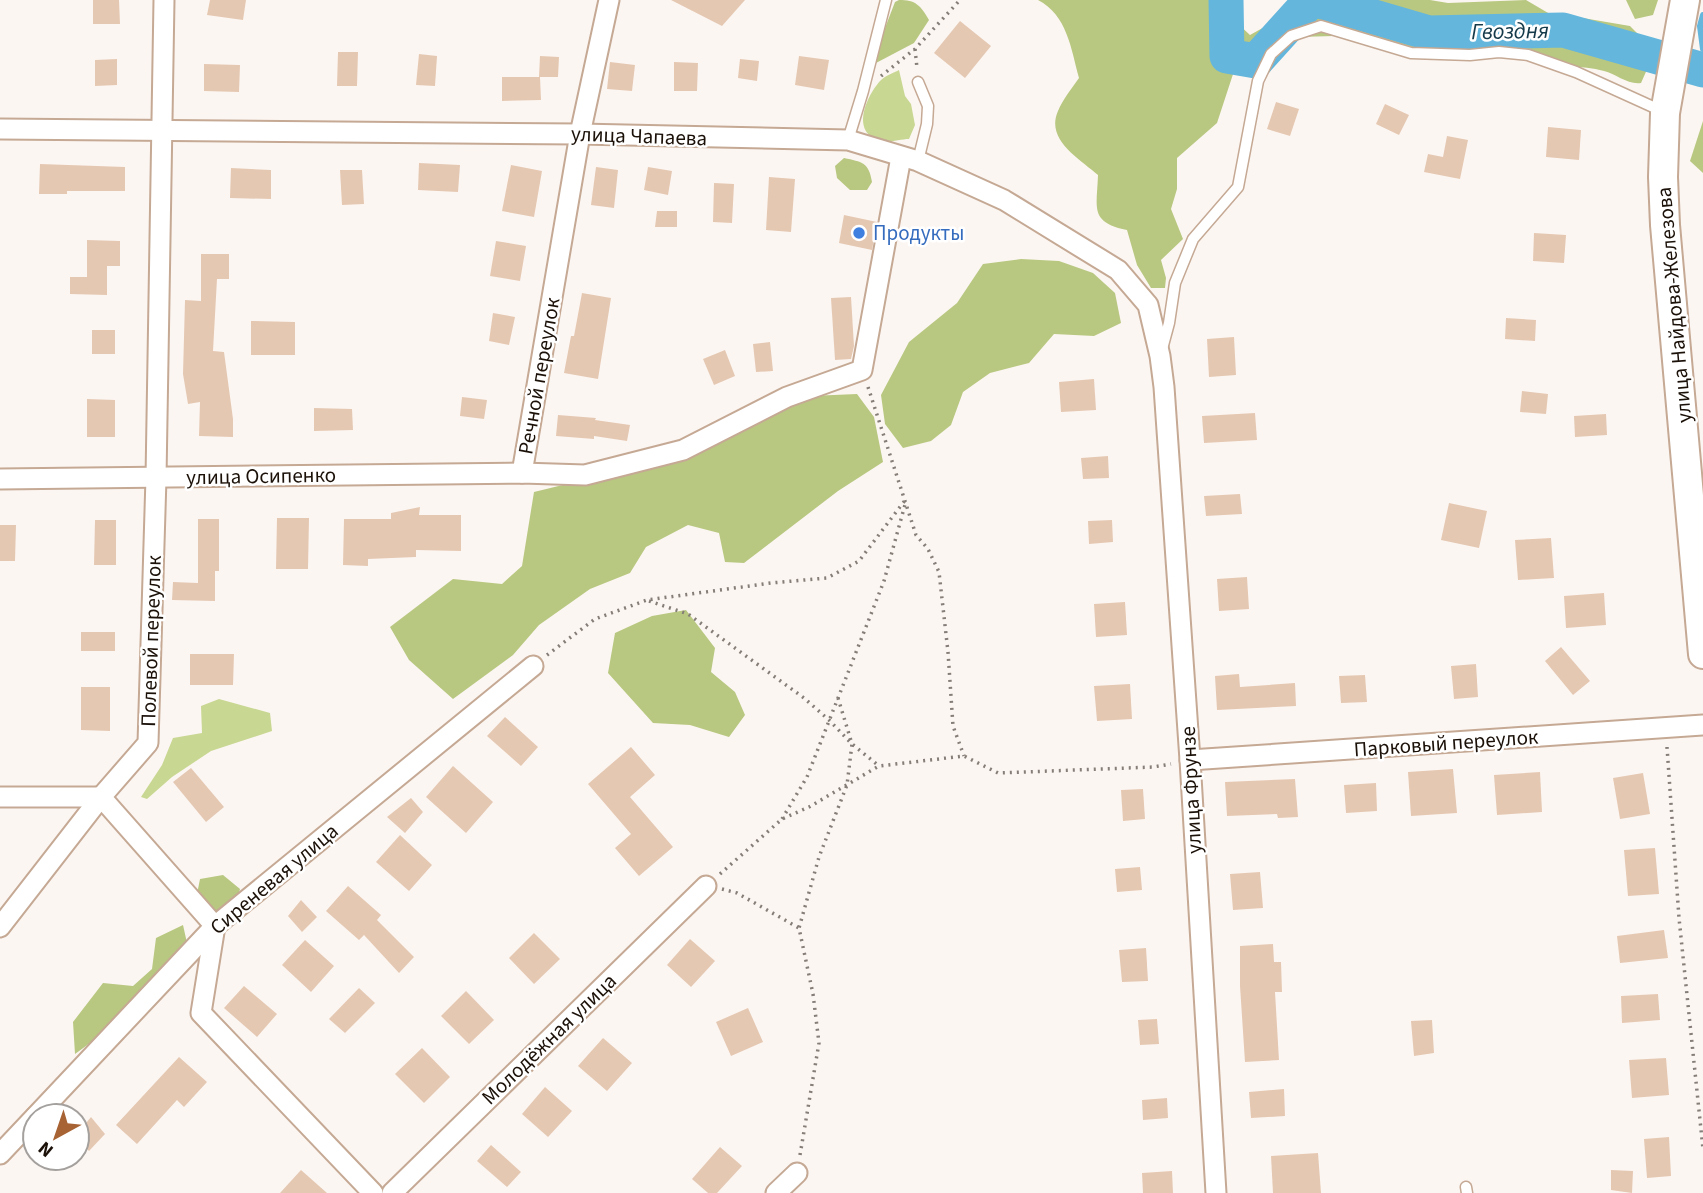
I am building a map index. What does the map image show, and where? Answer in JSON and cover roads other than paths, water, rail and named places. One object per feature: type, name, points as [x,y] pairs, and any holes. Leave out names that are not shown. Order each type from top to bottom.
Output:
[{"type":"main road","name":"улица Найдова-Железова","points":[[1685,0],[1666,105],[1663,177],[1665,225],[1688,420],[1703,654]]},
{"type":"street","name":"Полевой переулок","points":[[0,927],[101,797],[148,743],[156,478],[164,0]]},
{"type":"street","name":"Речной переулок","points":[[609,0],[580,134],[522,472],[585,475],[684,450],[787,397],[862,370],[910,159]]},
{"type":"street","name":"улица Чапаева","points":[[0,129],[580,134],[848,141],[910,159],[1004,200],[1118,270],[1148,305],[1164,387]]},
{"type":"street","name":"улица Фрунзе","points":[[1164,387],[1216,1193]]},
{"type":"street","name":"улица Осипенко","points":[[0,479],[522,472]]},
{"type":"street","name":"Сиреневая улица","points":[[48,1102],[215,926],[533,666]]},
{"type":"street","name":"Парковый переулок","points":[[1190,760],[1703,725]]},
{"type":"street","points":[[0,797],[101,797],[215,926],[201,1013],[373,1193]]},
{"type":"street","name":"Молодёжная улица","points":[[392,1193],[706,886]]},
{"type":"street","name":"Сиреневая улица","points":[[0,1154],[21,1131]]},
{"type":"street","points":[[776,1193],[797,1173]]},
{"type":"lane","points":[[848,141],[886,0]]},
{"type":"lane","points":[[1160,356],[1169,323],[1175,283],[1193,239],[1238,187],[1258,81],[1271,54],[1292,36],[1321,26],[1411,53],[1470,55],[1499,52],[1528,55],[1666,105]]},
{"type":"lane","points":[[910,159],[927,124],[928,106],[918,82]]},
{"type":"waterway","name":"Гвоздня","points":[[1226,0],[1227,56],[1256,61],[1311,0]]},
{"type":"waterway","name":"Гвоздня","points":[[1316,0],[1429,33],[1563,30],[1703,70]]},
{"type":"waterway","points":[[1703,15],[1700,26],[1703,49]]},
{"type":"place","name":"Продукты","points":[[859,233]]}]
